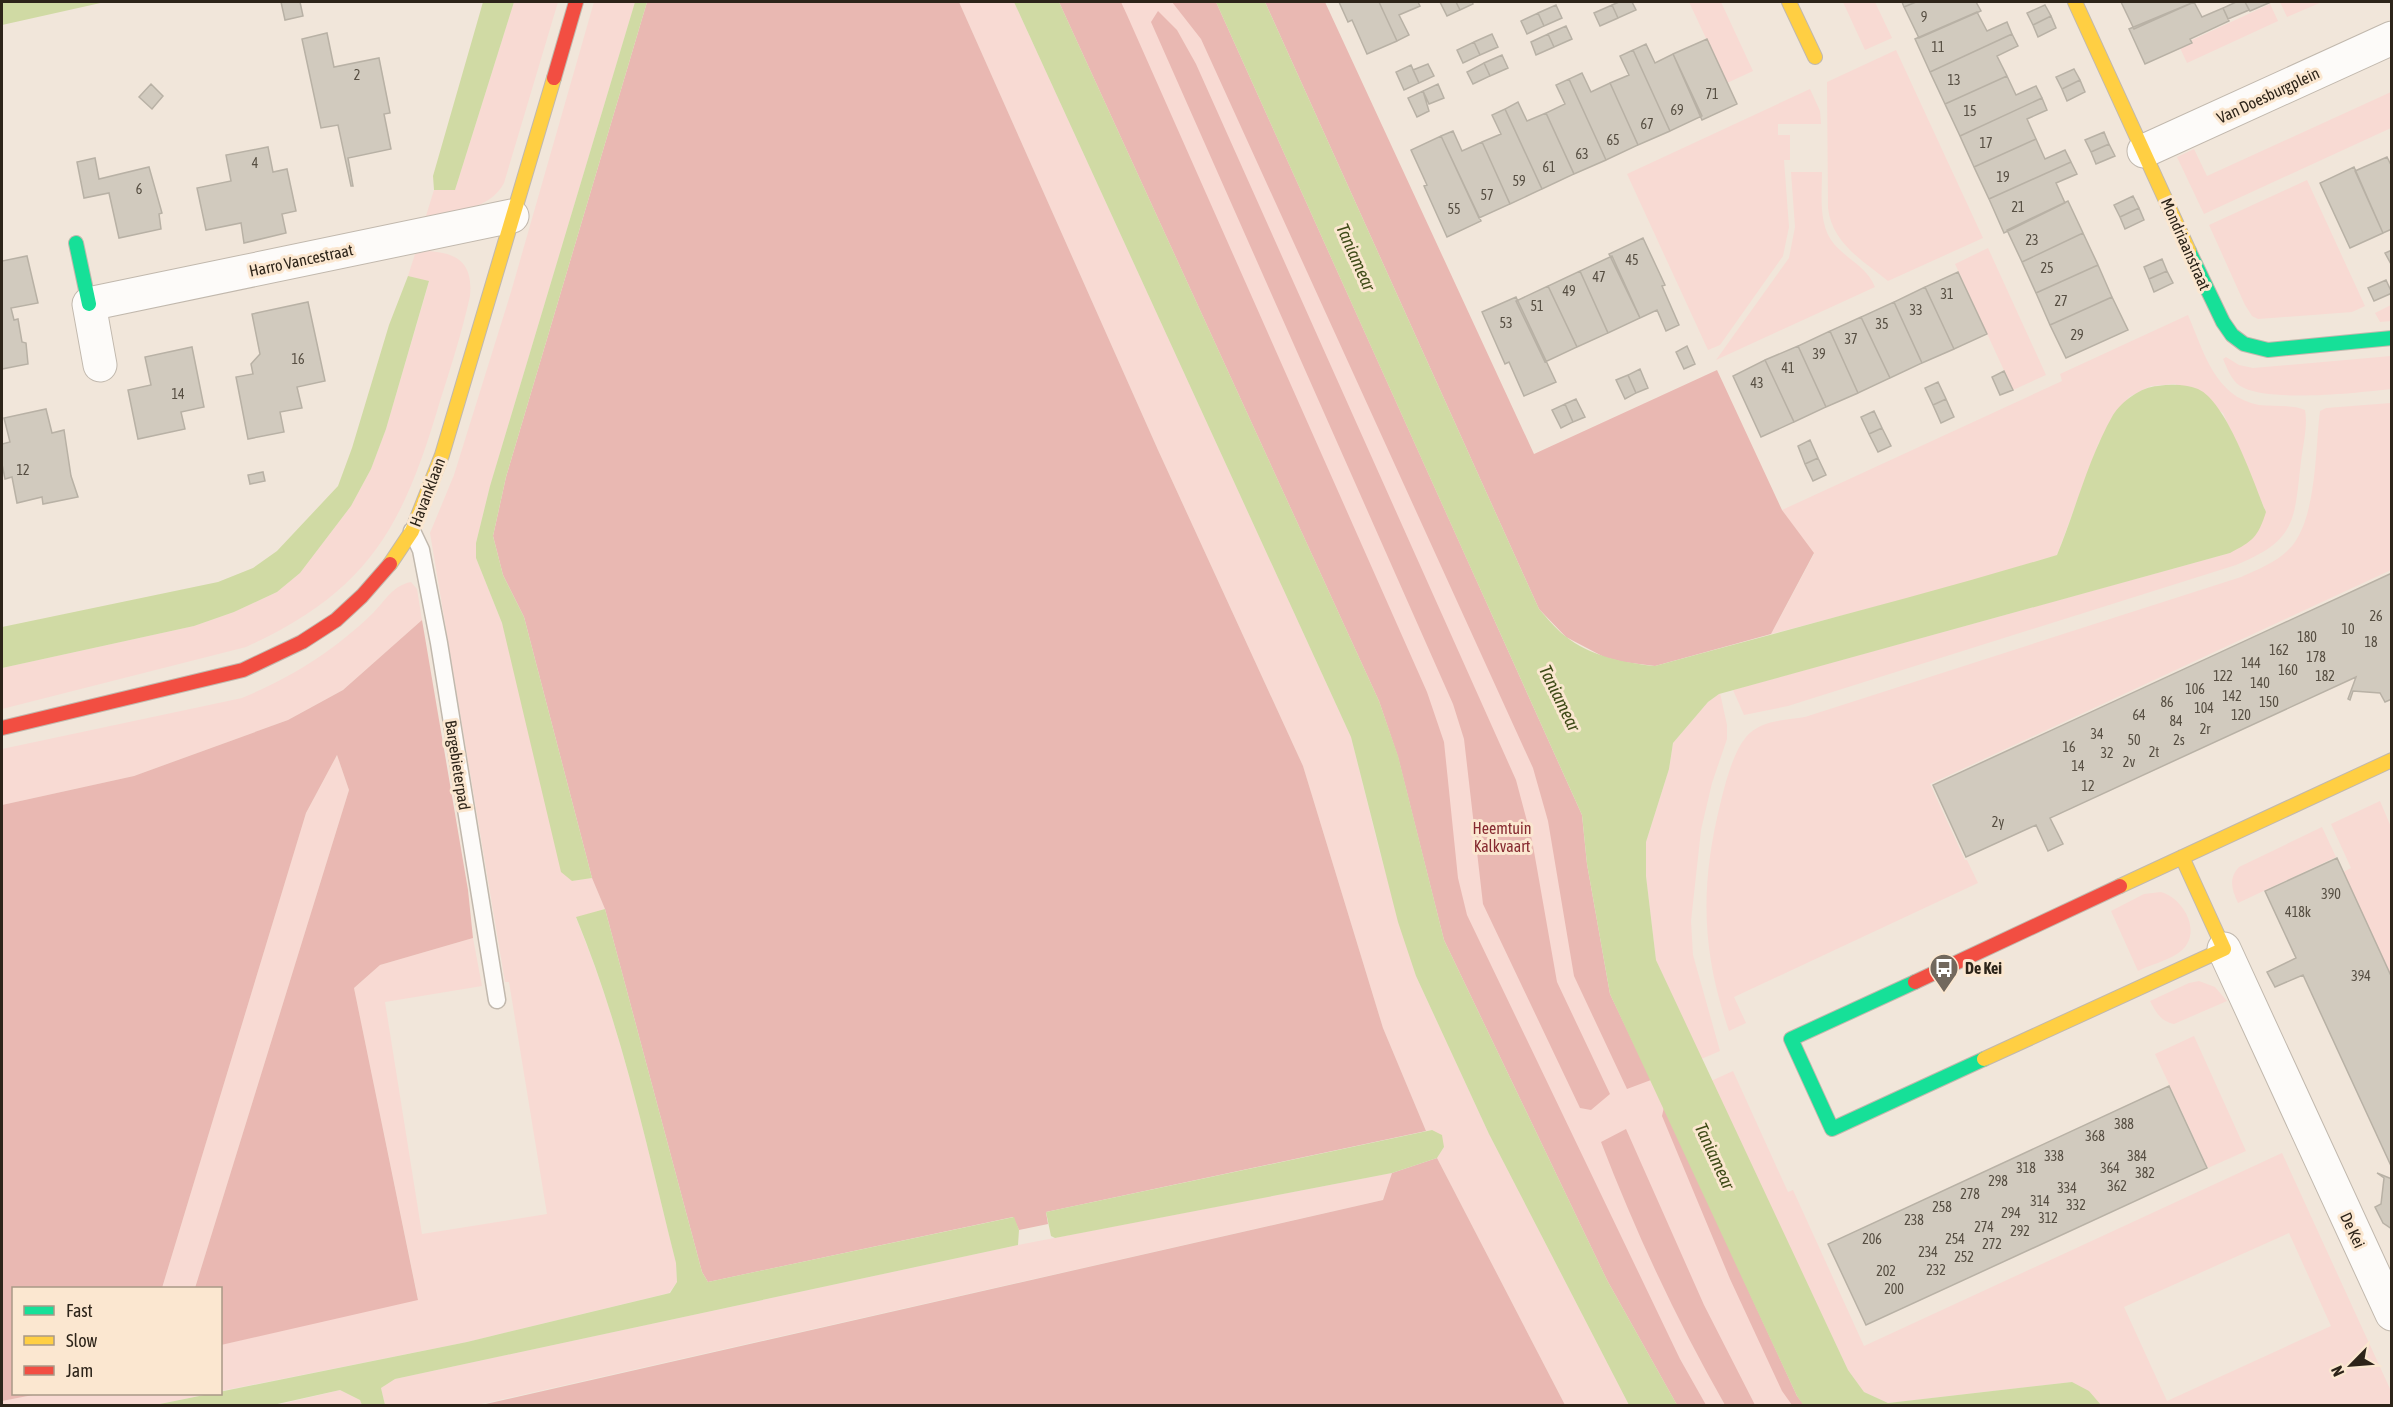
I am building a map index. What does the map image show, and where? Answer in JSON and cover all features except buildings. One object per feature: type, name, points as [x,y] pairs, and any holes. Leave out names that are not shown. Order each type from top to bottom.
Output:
[{"type":"street","name":"Havanklaan","points":[[2,728],[243,670],[276,656],[336,620],[362,596],[412,531],[442,455],[576,2]]},
{"type":"street","points":[[1789,2],[1815,57]]},
{"type":"street","name":"Mondriaanstraat","points":[[2075,2],[2218,314],[2235,340],[2250,349],[2268,350],[2391,338]]},
{"type":"street","name":"Van Doesburgplein","points":[[2144,151],[2391,38]]},
{"type":"street","name":"Harro Vancestraat","points":[[88,304],[513,216]]},
{"type":"street","points":[[76,243],[100,365]]},
{"type":"street","points":[[2224,949],[1832,1129],[1791,1039],[2391,760]]},
{"type":"street","name":"De Kei","points":[[2182,857],[2391,1314]]},
{"type":"lane","name":"Bargebieterpad","points":[[412,531],[421,550],[439,643],[497,1000]]},
{"type":"green space","points":[[514,2],[558,2],[504,183],[489,199],[480,204],[459,211],[426,216],[434,190],[455,190]]},
{"type":"green space","points":[[594,2],[635,2],[490,486],[476,543],[476,558],[502,623],[572,881],[592,878],[605,909],[576,918],[607,1002],[632,1088],[676,1263],[677,1282],[669,1293],[467,1342],[222,1391],[222,1345],[418,1299],[354,988],[380,965],[473,938],[482,986],[385,1002],[422,1234],[547,1214],[509,982],[505,982],[430,533],[454,475],[511,292]]},
{"type":"green space","points":[[647,2],[959,2],[1158,450],[1303,766],[1383,1028],[1426,1131],[1046,1212],[1048,1224],[1019,1230],[1013,1217],[708,1282],[702,1272],[605,909],[592,878],[524,617],[503,575],[493,536],[506,477]]},
{"type":"green space","points":[[959,2],[1014,2],[1351,737],[1380,853],[1416,976],[1489,1134],[1629,1405],[1565,1405],[1437,1158],[1444,1147],[1432,1130],[1426,1131],[1383,1028],[1303,766],[1158,450]]},
{"type":"green space","name":"Heemtuin Kalkvaart","points":[[1059,2],[1216,2],[1486,600],[1610,994],[1804,1405],[1677,1405],[1607,1280],[1454,959],[1398,757],[1379,701]]},
{"type":"green space","points":[[1059,2],[1121,2],[1127,15],[1427,692],[1444,742],[1458,878],[1467,915],[1680,1359],[1706,1405],[1677,1405],[1607,1280],[1444,940],[1398,757],[1379,701]]},
{"type":"green space","points":[[1172,2],[1216,2],[1582,815],[1587,864],[1610,994],[1651,1080],[1627,1089],[1574,976],[1548,821],[1533,768],[1201,39]]},
{"type":"green space","points":[[1265,2],[1325,2],[1534,454],[1717,370],[1782,510],[1814,553],[1771,634],[1655,666],[1604,657],[1566,637],[1539,609]]},
{"type":"green space","points":[[1689,2],[1721,2],[1753,71],[1727,83]]},
{"type":"green space","points":[[1843,2],[1875,2],[1892,38],[1865,50]]},
{"type":"green space","points":[[2280,2],[2322,2],[2287,17]]},
{"type":"green space","points":[[2270,4],[2278,21],[2187,63],[2180,48],[2192,40]]},
{"type":"green space","points":[[1158,11],[1177,30],[1196,64],[1516,780],[1532,840],[1557,982],[1610,1094],[1591,1110],[1580,1108],[1483,904],[1464,739],[1453,704],[1151,22]]},
{"type":"green space","points":[[1896,50],[1983,238],[1888,281],[1850,250],[1835,231],[1831,220],[1828,208],[1827,82]]},
{"type":"green space","points":[[1810,89],[1820,111],[1821,124],[1778,124],[1778,135],[1790,135],[1790,160],[1784,160],[1789,227],[1783,256],[1720,345],[1708,350],[1627,174]]},
{"type":"green space","points":[[2391,92],[2391,128],[2204,214],[2177,157],[2194,149],[2207,176]]},
{"type":"green space","points":[[1791,172],[1822,172],[1822,210],[1825,228],[1839,250],[1867,274],[1875,287],[1716,360],[1789,258],[1795,227]]},
{"type":"green space","points":[[2307,180],[2365,306],[2352,312],[2258,319],[2252,316],[2245,305],[2209,225]]},
{"type":"green space","points":[[1988,248],[2046,375],[2013,390],[1955,264]]},
{"type":"green space","points":[[428,251],[448,254],[462,262],[469,276],[470,285],[467,309],[426,445],[411,485],[395,519],[375,550],[352,578],[323,603],[288,626],[246,647],[2,709],[2,668],[194,626],[234,612],[277,592],[300,573],[351,506],[371,469],[386,429],[429,282],[408,276],[415,254]]},
{"type":"green space","points":[[2391,305],[2391,321],[2380,322],[2375,313]]},
{"type":"green space","points":[[2188,315],[2213,371],[2232,393],[2259,405],[2288,406],[2305,410],[2305,435],[2293,514],[2282,537],[2271,547],[2236,565],[1788,706],[1744,715],[1733,690],[2230,553],[2266,512],[2223,413],[2175,384],[2151,386],[2129,397],[2099,442],[2057,555],[1958,585],[1771,634],[1814,554],[1782,510],[2062,381],[2060,374]]},
{"type":"green space","points":[[2391,356],[2391,389],[2295,396],[2258,392],[2240,386],[2233,380],[2223,359],[2226,357],[2239,365],[2253,368]]},
{"type":"green space","points":[[2391,403],[2391,570],[1930,784],[1978,883],[1734,997],[1746,1023],[1729,1031],[1713,972],[1709,944],[1707,889],[1709,861],[1730,768],[1741,744],[1752,731],[1766,724],[1805,717],[2241,577],[2262,568],[2292,546],[2306,517],[2314,482],[2320,411],[2326,408]]},
{"type":"green space","points":[[411,582],[417,589],[422,620],[343,690],[288,720],[134,776],[2,805],[2,749],[242,698],[312,662],[358,627],[394,590]]},
{"type":"green space","points":[[422,620],[468,890],[473,938],[380,965],[354,988],[418,1300],[222,1345],[222,1287],[195,1287],[349,790],[337,755],[306,813],[162,1287],[12,1287],[12,1395],[33,1395],[2,1401],[2,805],[134,776],[288,720],[343,690]]},
{"type":"green space","points":[[1720,693],[1727,725],[1727,739],[1712,783],[1701,830],[1691,921],[1693,955],[1720,1051],[1701,1059],[1656,960],[1646,876],[1646,842],[1669,769],[1673,743],[1708,702]]},
{"type":"green space","points":[[337,755],[349,790],[195,1287],[162,1287],[306,813]]},
{"type":"green space","points":[[2380,801],[2391,827],[2391,977],[2343,872],[2351,868],[2331,824]]},
{"type":"green space","points":[[2322,827],[2336,857],[2238,903],[2232,880],[2239,867]]},
{"type":"green space","points":[[2161,892],[2178,902],[2184,910],[2191,928],[2190,938],[2177,954],[2138,971],[2111,911],[2144,894]]},
{"type":"green space","points":[[2199,981],[2215,987],[2227,1001],[2174,1024],[2162,1018],[2150,1001],[2189,983]]},
{"type":"green space","points":[[2194,1036],[2246,1151],[2208,1168],[2155,1054]]},
{"type":"green space","points":[[1733,1071],[1788,1192],[1793,1190],[1864,1346],[2282,1153],[2391,1391],[2391,1405],[2101,1405],[2072,1382],[1888,1403],[1864,1392],[1848,1370],[1711,1081]],"holes":[[[2289,1233],[2331,1326],[2167,1401],[2124,1307]]]},
{"type":"green space","points":[[1664,1107],[1797,1396],[1804,1405],[1792,1405],[1782,1391],[1730,1279],[1662,1116]]},
{"type":"green space","points":[[1626,1129],[1704,1305],[1755,1405],[1725,1405],[1658,1276],[1601,1142]]},
{"type":"green space","points":[[1437,1158],[1565,1405],[477,1406],[1383,1200],[1392,1173]]},
{"type":"green space","points":[[1392,1173],[1383,1200],[477,1405],[385,1405],[381,1388],[395,1379],[1018,1245]]},
{"type":"green space","points":[[340,1390],[360,1400],[362,1405],[273,1406]]},
{"type":"green space","points":[[33,1395],[203,1395],[155,1405],[2,1406],[2,1401]]},
{"type":"water","points":[[2,2],[105,2],[2,25]]},
{"type":"water","points":[[483,2],[514,2],[455,190],[434,190],[433,176]]},
{"type":"water","points":[[635,2],[647,2],[506,477],[493,536],[503,575],[524,617],[592,878],[572,881],[561,872],[502,623],[476,558],[476,543],[490,486]]},
{"type":"water","points":[[1014,2],[1059,2],[1379,701],[1398,756],[1444,940],[1607,1280],[1677,1405],[1629,1405],[1489,1134],[1416,976],[1398,922],[1351,737]]},
{"type":"water","name":"Taniamear","points":[[1216,2],[1265,2],[1539,609],[1565,636],[1585,649],[1631,663],[1655,666],[2057,555],[2096,449],[2113,415],[2127,400],[2152,387],[2183,385],[2198,389],[2209,397],[2219,410],[2238,444],[2266,512],[2257,533],[2244,545],[2230,553],[1719,694],[1708,702],[1673,743],[1669,769],[1646,842],[1646,876],[1656,960],[1848,1370],[1864,1392],[1888,1403],[2072,1382],[2089,1391],[2101,1405],[1804,1406],[1797,1396],[1610,994],[1587,864],[1582,815]]},
{"type":"water","points":[[408,276],[429,281],[386,429],[371,469],[351,506],[300,573],[277,592],[234,612],[194,626],[2,668],[2,627],[218,582],[253,568],[277,551],[338,486],[352,448],[389,325]]},
{"type":"water","points":[[605,909],[702,1272],[708,1282],[1014,1217],[1019,1230],[1018,1245],[395,1379],[381,1388],[385,1405],[362,1405],[360,1400],[340,1390],[273,1405],[155,1405],[205,1395],[222,1395],[222,1391],[467,1342],[670,1293],[677,1282],[676,1263],[644,1132],[607,1002],[576,917]]},
{"type":"water","points":[[1432,1130],[1442,1135],[1444,1147],[1437,1158],[1392,1173],[1055,1238],[1051,1236],[1046,1212]]},
{"type":"traffic: fast","points":[[76,243],[89,304]]},
{"type":"traffic: fast","points":[[2189,251],[2223,322],[2232,335],[2244,344],[2268,350],[2392,338]]},
{"type":"traffic: fast","points":[[1915,982],[1791,1039],[1832,1129],[1984,1059]]},
{"type":"traffic: slow","points":[[1789,2],[1815,57]]},
{"type":"traffic: slow","points":[[2075,2],[2189,251]]},
{"type":"traffic: slow","points":[[390,564],[412,531],[442,455],[554,78]]},
{"type":"traffic: slow","points":[[2120,886],[2392,760]]},
{"type":"traffic: slow","points":[[1984,1059],[2224,949],[2182,857]]},
{"type":"traffic: jam","points":[[554,78],[576,2]]},
{"type":"traffic: jam","points":[[2,728],[243,670],[302,642],[336,620],[362,596],[390,564]]},
{"type":"traffic: jam","points":[[1915,982],[2120,886]]},
{"type":"place","name":"De Kei","points":[[1944,994]]}]
